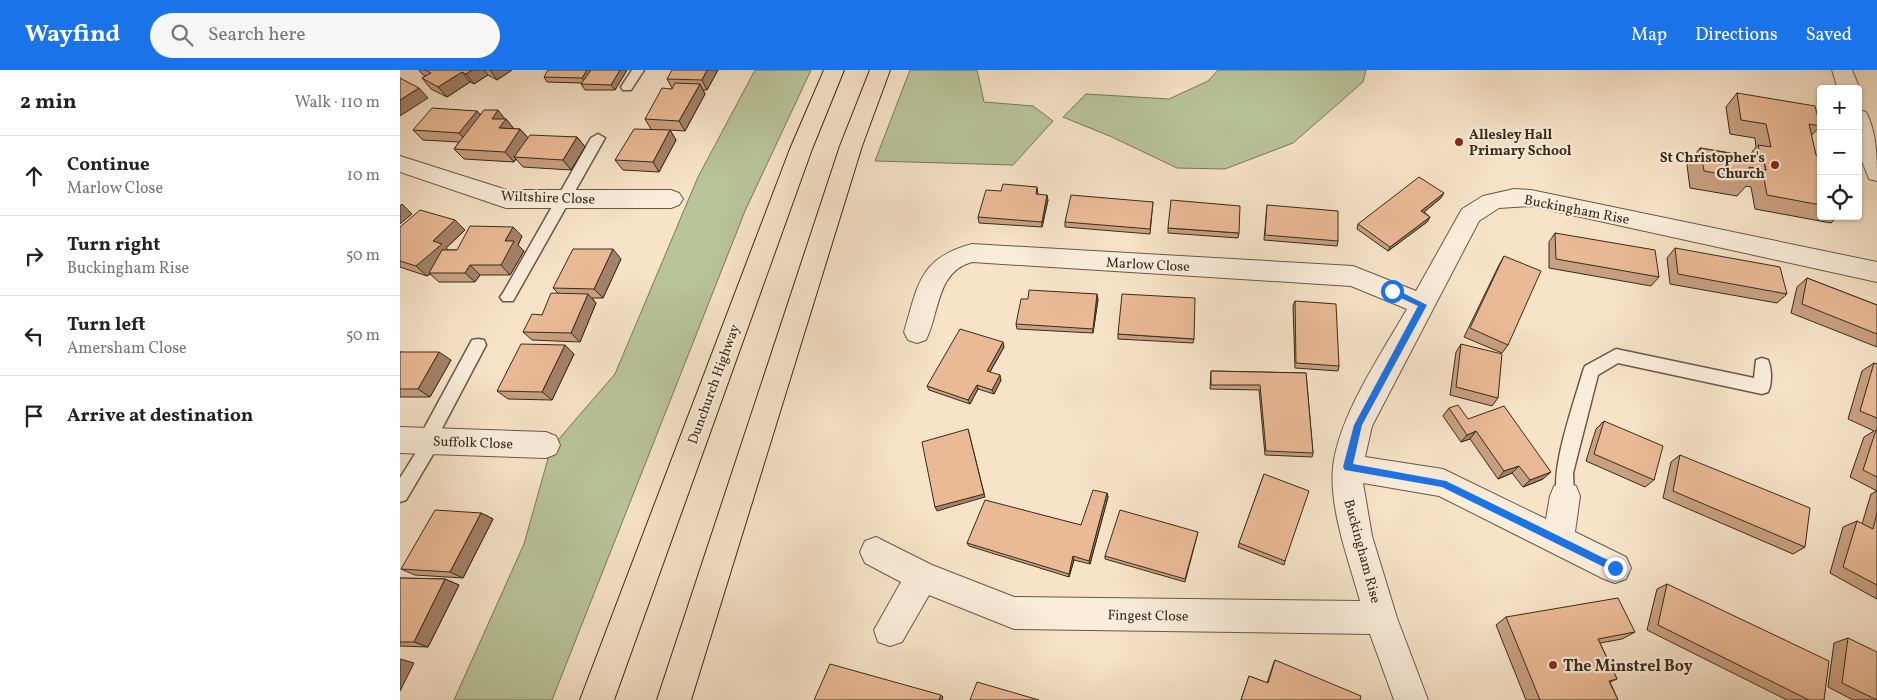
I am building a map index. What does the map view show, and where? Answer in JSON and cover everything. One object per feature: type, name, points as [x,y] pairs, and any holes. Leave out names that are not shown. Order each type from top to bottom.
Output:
[{"type":"highway","name":"Dunchurch Highway","points":[[597,700],[801,149],[834,70]]},
{"type":"highway","points":[[674,700],[851,146],[880,70]]},
{"type":"street","points":[[1842,70],[1848,85]]},
{"type":"street","points":[[1862,128],[1875,163]]},
{"type":"street","name":"Wiltshire Close","points":[[400,164],[506,199],[671,199]]},
{"type":"street","name":"Buckingham Rise","points":[[1411,700],[1381,618],[1351,510],[1348,467],[1358,425],[1470,215],[1486,203],[1512,197],[1531,198],[1877,272]]},
{"type":"street","name":"Marlow Close","points":[[918,332],[935,275],[950,259],[972,253],[1353,276],[1423,305]]},
{"type":"street","name":"Suffolk Close","points":[[419,440],[546,445]]},
{"type":"street","points":[[1348,467],[1443,483],[1615,568]]},
{"type":"street","points":[[1558,540],[1565,496]]},
{"type":"street","name":"Fingest Close","points":[[876,552],[922,577],[1014,613],[1381,618]]},
{"type":"street","points":[[890,630],[922,577]]},
{"type":"lane","points":[[627,87],[638,70]]},
{"type":"lane","points":[[508,297],[598,138]]},
{"type":"lane","points":[[400,494],[419,440],[478,345]]},
{"type":"lane","points":[[1565,496],[1564,473],[1591,371],[1616,356],[1762,387],[1762,365]]},
{"type":"green space","points":[[755,70],[811,70],[745,211],[552,700],[454,700],[524,544],[551,448],[615,374],[698,177]]},
{"type":"green space","points":[[910,70],[977,70],[984,102],[1033,106],[1053,121],[1013,165],[875,161]]},
{"type":"green space","points":[[1218,70],[1366,70],[1363,82],[1293,143],[1225,169],[1177,168],[1112,137],[1063,117],[1086,94],[1169,99],[1208,81]]},
{"type":"building","points":[[425,70],[472,70],[466,74],[462,72],[438,87],[422,78],[431,73]]},
{"type":"building","points":[[548,70],[587,70],[582,78],[544,77]]},
{"type":"building","points":[[591,70],[620,70],[611,85],[581,84]]},
{"type":"building","points":[[672,70],[707,70],[702,80],[667,79]]},
{"type":"building","points":[[400,78],[419,88],[400,100]]},
{"type":"building","points":[[675,83],[700,84],[679,121],[645,119],[662,88],[672,89]]},
{"type":"building","points":[[1737,93],[1815,106],[1817,125],[1809,124],[1817,155],[1817,204],[1767,195],[1763,173],[1766,170],[1758,145],[1771,147],[1766,124],[1741,120]]},
{"type":"building","points":[[432,108],[477,111],[459,133],[413,130]]},
{"type":"building","points":[[484,110],[498,110],[492,119],[506,119],[499,128],[520,129],[505,152],[454,149]]},
{"type":"building","points":[[634,129],[670,130],[653,162],[615,160]]},
{"type":"building","points":[[530,135],[577,137],[563,160],[514,157]]},
{"type":"building","points":[[1700,148],[1763,159],[1766,170],[1749,167],[1751,179],[1704,171]]},
{"type":"building","points":[[1419,177],[1444,193],[1421,211],[1430,217],[1390,247],[1358,224]]},
{"type":"building","points":[[1003,184],[1037,187],[1036,194],[1047,195],[1042,222],[978,217],[986,190],[1001,191]]},
{"type":"building","points":[[1071,195],[1153,202],[1150,229],[1065,222]]},
{"type":"building","points":[[1171,200],[1240,206],[1239,233],[1168,228]]},
{"type":"building","points":[[1267,205],[1338,211],[1338,241],[1265,235]]},
{"type":"building","points":[[420,210],[455,220],[433,241],[442,244],[416,266],[400,261],[400,227]]},
{"type":"building","points":[[470,226],[513,227],[505,241],[514,241],[501,265],[470,265],[465,273],[429,273],[442,250],[457,250]]},
{"type":"building","points":[[1555,233],[1655,250],[1659,277],[1556,259]]},
{"type":"building","points":[[1675,248],[1780,267],[1787,294],[1678,274]]},
{"type":"building","points":[[573,249],[613,249],[594,289],[553,288]]},
{"type":"building","points":[[1504,256],[1541,271],[1508,345],[1470,328]]},
{"type":"building","points":[[1807,278],[1877,305],[1877,334],[1802,304]]},
{"type":"building","points":[[1029,290],[1097,294],[1093,329],[1016,324],[1021,299],[1028,299]]},
{"type":"building","points":[[551,293],[588,294],[571,333],[523,332],[532,314],[542,315]]},
{"type":"building","points":[[1122,294],[1195,298],[1194,339],[1118,334]]},
{"type":"building","points":[[1295,301],[1336,304],[1339,366],[1296,363]]},
{"type":"building","points":[[960,329],[1003,342],[987,371],[1000,375],[992,390],[977,385],[968,400],[927,386]]},
{"type":"building","points":[[521,344],[565,345],[542,392],[497,391]]},
{"type":"building","points":[[1461,344],[1502,354],[1498,398],[1456,387]]},
{"type":"building","points":[[400,352],[439,352],[418,389],[400,389]]},
{"type":"building","points":[[1874,363],[1877,364],[1877,418],[1860,411]]},
{"type":"building","points":[[1211,371],[1306,373],[1313,453],[1266,451],[1260,385],[1211,385]]},
{"type":"building","points":[[1458,405],[1468,419],[1504,406],[1551,472],[1530,480],[1519,466],[1504,471],[1476,431],[1467,435],[1449,408]]},
{"type":"building","points":[[1604,421],[1663,446],[1654,480],[1594,454]]},
{"type":"building","points":[[968,429],[984,494],[935,507],[922,442]]},
{"type":"building","points":[[1877,430],[1877,477],[1863,470]]},
{"type":"building","points":[[1680,455],[1810,508],[1805,547],[1673,491]]},
{"type":"building","points":[[1264,474],[1309,491],[1285,561],[1239,543]]},
{"type":"building","points":[[1093,490],[1107,493],[1089,561],[1073,556],[1069,574],[967,543],[985,500],[1081,525]]},
{"type":"building","points":[[435,510],[481,513],[450,572],[401,569]]},
{"type":"building","points":[[1120,510],[1198,532],[1185,579],[1105,556]]},
{"type":"building","points":[[1877,513],[1877,585],[1843,567],[1857,521],[1873,529]]},
{"type":"building","points":[[400,578],[445,579],[414,642],[400,642]]},
{"type":"building","points":[[1667,584],[1829,661],[1824,700],[1809,700],[1658,625]]},
{"type":"building","name":"The Minstrel Boy","points":[[1618,598],[1635,632],[1598,639],[1617,679],[1609,681],[1618,700],[1540,700],[1506,617]]},
{"type":"building","points":[[1848,638],[1877,652],[1877,700],[1842,683]]},
{"type":"building","points":[[1275,660],[1361,696],[1360,700],[1241,700],[1249,676],[1268,683]]},
{"type":"building","points":[[830,664],[941,695],[939,700],[814,700]]},
{"type":"building","points":[[977,682],[1039,700],[970,700]]},
{"type":"place","name":"Allesley Hall Primary School","points":[[1459,142]]},
{"type":"place","name":"St Christopher's Church","points":[[1775,165]]},
{"type":"place","name":"The Minstrel Boy","points":[[1553,665]]},
{"type":"route","points":[[1392,291],[1423,305],[1358,425],[1348,467],[1443,483],[1615,568]]}]
